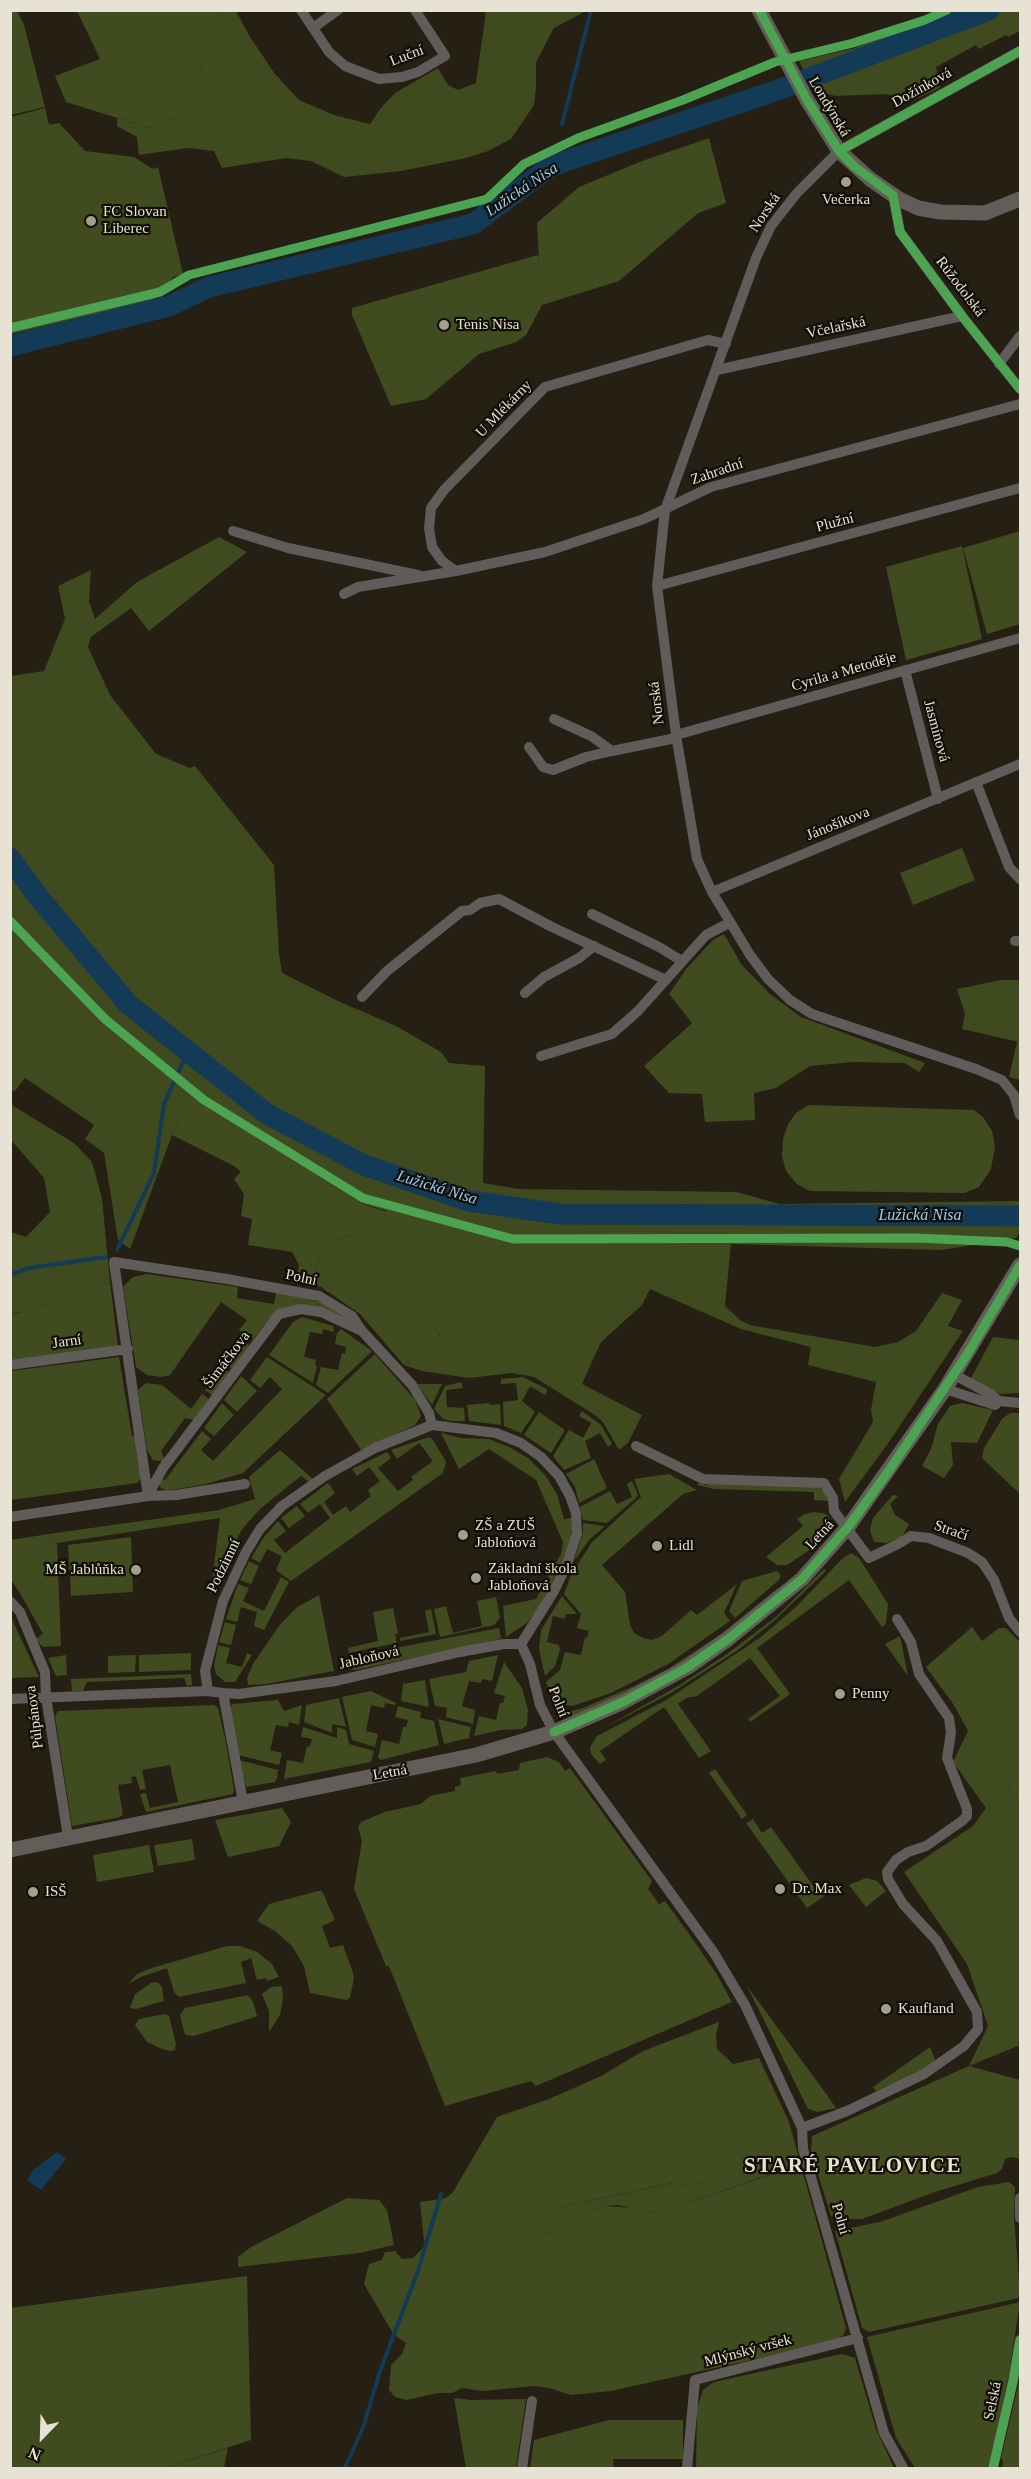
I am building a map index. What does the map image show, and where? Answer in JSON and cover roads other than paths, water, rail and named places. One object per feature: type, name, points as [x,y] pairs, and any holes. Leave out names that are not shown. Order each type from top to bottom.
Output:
[{"type":"street","name":"Luční","points":[[301,10],[330,52],[345,66],[379,79],[402,77],[418,72],[445,56],[415,10]]},
{"type":"street","points":[[313,28],[338,10]]},
{"type":"street","name":"Londýnská","points":[[759,10],[787,59],[795,79],[839,151],[855,167],[893,195],[918,208],[964,214],[985,213],[1020,199]]},
{"type":"street","name":"Dožínková","points":[[839,151],[1020,51]]},
{"type":"street","name":"Norská","points":[[839,151],[791,200],[771,226],[756,258],[665,510],[657,586],[676,737],[697,859],[729,923],[768,979],[790,999],[834,1023],[976,1069],[1002,1080],[1014,1095],[1020,1115]]},
{"type":"street","name":"Růžodolská","points":[[893,195],[900,232],[1020,389]]},
{"type":"street","name":"Včelařská","points":[[717,370],[962,316]]},
{"type":"street","points":[[999,363],[1020,336]]},
{"type":"street","name":"U Mlékárny","points":[[456,571],[442,561],[432,547],[429,528],[431,508],[444,490],[545,387],[708,340],[726,344]]},
{"type":"street","name":"Zahradní","points":[[344,594],[358,587],[456,571],[545,552],[644,519],[711,487],[1020,404]]},
{"type":"street","name":"Plužní","points":[[657,586],[1020,488]]},
{"type":"street","name":"Zahradní","points":[[233,531],[288,548],[427,576]]},
{"type":"street","name":"Cyrila a Metoděje","points":[[529,747],[543,767],[553,770],[586,757],[676,737],[1020,638]]},
{"type":"street","name":"Jasmínová","points":[[905,670],[938,799]]},
{"type":"street","points":[[554,719],[591,736],[612,751]]},
{"type":"street","name":"Jánošíkova","points":[[712,892],[1020,764]]},
{"type":"street","points":[[976,782],[1009,867],[1020,879]]},
{"type":"street","points":[[362,997],[387,971],[462,911],[470,910],[480,903],[499,899],[666,981]]},
{"type":"street","points":[[592,914],[659,946],[682,961]]},
{"type":"street","points":[[541,1056],[612,1034],[638,1011],[706,935],[729,923]]},
{"type":"street","points":[[525,993],[544,977],[579,958],[594,946]]},
{"type":"street","name":"Polní","points":[[128,1349],[114,1262],[319,1296],[352,1316],[362,1331],[412,1385],[429,1413],[432,1425]]},
{"type":"street","name":"Letná","points":[[10,1850],[476,1755],[554,1732],[623,1702],[688,1667],[728,1639],[802,1579],[848,1527],[945,1389],[1020,1265]]},
{"type":"street","name":"Šimáčkova","points":[[148,1496],[163,1468],[279,1314],[301,1310],[321,1312],[362,1331]]},
{"type":"street","points":[[128,1349],[148,1496]]},
{"type":"street","name":"Jarní","points":[[10,1365],[128,1349]]},
{"type":"street","points":[[953,1374],[993,1395],[999,1401],[1020,1403]]},
{"type":"street","points":[[945,1389],[985,1403],[995,1405],[999,1401]]},
{"type":"street","points":[[432,1425],[496,1433],[521,1443],[559,1476],[573,1503],[577,1521],[576,1544],[554,1591],[521,1644]]},
{"type":"street","name":"Podzimní","points":[[208,1691],[205,1671],[223,1601],[241,1560],[260,1529],[282,1506],[325,1476],[375,1448],[432,1425]]},
{"type":"street","points":[[636,1446],[702,1479],[824,1483],[833,1498],[834,1511],[848,1527]]},
{"type":"street","points":[[10,1517],[148,1496],[176,1496],[245,1484]]},
{"type":"street","name":"Letná","points":[[848,1527],[869,1558]]},
{"type":"street","name":"Stračí","points":[[869,1558],[911,1536],[929,1538],[968,1553],[982,1562],[994,1581],[1009,1618],[1020,1632]]},
{"type":"street","name":"Půlpánova","points":[[10,1601],[20,1612],[45,1672],[46,1697],[68,1837]]},
{"type":"street","points":[[802,2128],[847,2111],[924,2074],[964,2046],[978,2029],[977,2012],[937,1941],[903,1904],[888,1879],[887,1872],[896,1860],[908,1852],[926,1846],[967,1816],[967,1809],[947,1758],[951,1733],[950,1718],[919,1674],[911,1642],[897,1619]]},
{"type":"street","name":"Jabloňová","points":[[223,1693],[239,1694],[336,1681],[460,1652],[504,1644],[521,1644]]},
{"type":"street","name":"Polní","points":[[521,1644],[530,1664],[540,1705],[554,1732],[714,1953],[745,2005],[802,2128],[803,2149],[884,2433],[903,2469]]},
{"type":"street","points":[[10,1699],[208,1691],[223,1693],[243,1802]]},
{"type":"street","points":[[1020,2198],[1020,2218]]},
{"type":"street","name":"Mlýnský vršek","points":[[687,2469],[696,2380],[858,2338]]},
{"type":"street","name":"Selská","points":[[993,2469],[1020,2340]]},
{"type":"street","points":[[522,2469],[532,2401]]},
{"type":"water","points":[[57,2152],[66,2159],[41,2190],[27,2180],[34,2169]]},
{"type":"waterway","points":[[562,124],[591,10]]},
{"type":"waterway","name":"Lužická Nisa","points":[[10,346],[169,306],[209,287],[473,224],[551,166],[775,91],[989,10]]},
{"type":"waterway","name":"Lužická Nisa","points":[[10,858],[36,894],[128,1004],[267,1114],[364,1165],[469,1201],[560,1214],[1020,1216]]},
{"type":"waterway","points":[[117,1250],[154,1173],[164,1104],[187,1053]]},
{"type":"waterway","points":[[10,1275],[29,1268],[106,1257]]},
{"type":"waterway","points":[[345,2468],[364,2425],[379,2374],[418,2271],[441,2194]]},
{"type":"place","name":"Večerka","points":[[846,182]]},
{"type":"place","name":"FC Slovan Liberec","points":[[91,221]]},
{"type":"place","name":"Tenis Nisa","points":[[444,325]]},
{"type":"place","name":"ZŠ a ZUŠ Jablońová","points":[[463,1535]]},
{"type":"place","name":"Lidl","points":[[657,1546]]},
{"type":"place","name":"MŠ Jablůňka","points":[[136,1570]]},
{"type":"place","name":"Základní škola Jabloňová","points":[[476,1578]]},
{"type":"place","name":"Penny","points":[[840,1694]]},
{"type":"place","name":"Dr. Max","points":[[780,1889]]},
{"type":"place","name":"ISŠ","points":[[33,1892]]},
{"type":"place","name":"Kaufland","points":[[886,2009]]},
{"type":"district","name":"STARÉ PAVLOVICE","points":[[853,2167]]}]
